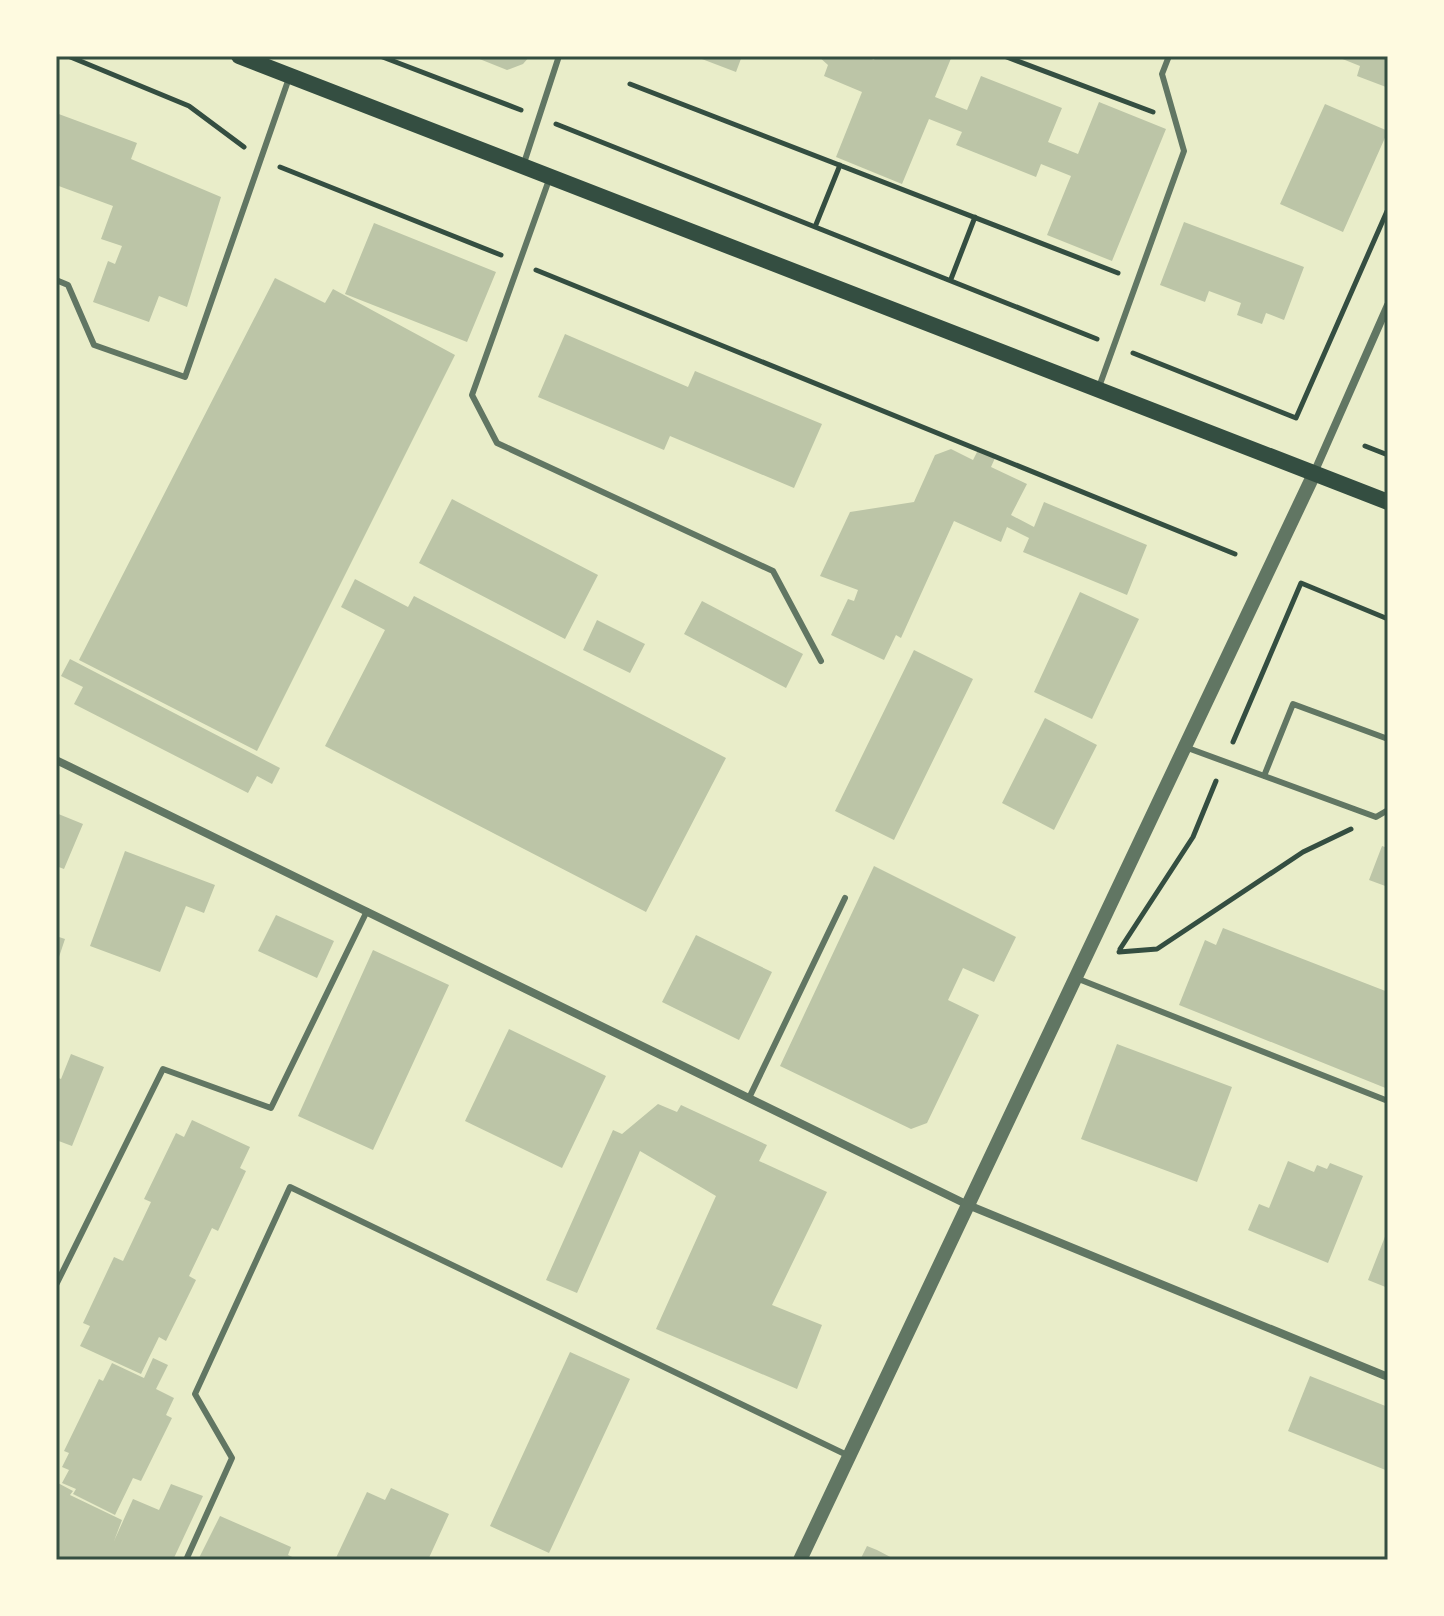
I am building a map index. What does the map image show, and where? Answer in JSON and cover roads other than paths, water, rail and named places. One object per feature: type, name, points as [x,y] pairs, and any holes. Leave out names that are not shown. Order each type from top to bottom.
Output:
[{"type":"main road","points":[[239,56],[1388,502]]},
{"type":"street","points":[[800,1560],[1314,474],[1388,305]]},
{"type":"street","points":[[56,760],[968,1205],[1388,1377]]},
{"type":"lane","points":[[523,167],[559,56]]},
{"type":"lane","points":[[1098,390],[1184,151],[1162,74],[1169,56]]},
{"type":"lane","points":[[56,280],[68,285],[94,345],[185,377],[290,76]]},
{"type":"lane","points":[[550,177],[472,395],[497,443],[773,571],[821,661]]},
{"type":"lane","points":[[1264,776],[1293,704],[1388,739]]},
{"type":"lane","points":[[1185,747],[1376,817],[1388,810]]},
{"type":"lane","points":[[749,1098],[845,898]]},
{"type":"lane","points":[[56,1285],[163,1069],[271,1108],[367,911]]},
{"type":"lane","points":[[1076,978],[1388,1101]]},
{"type":"lane","points":[[186,1560],[232,1458],[195,1394],[290,1187],[849,1456]]}]
